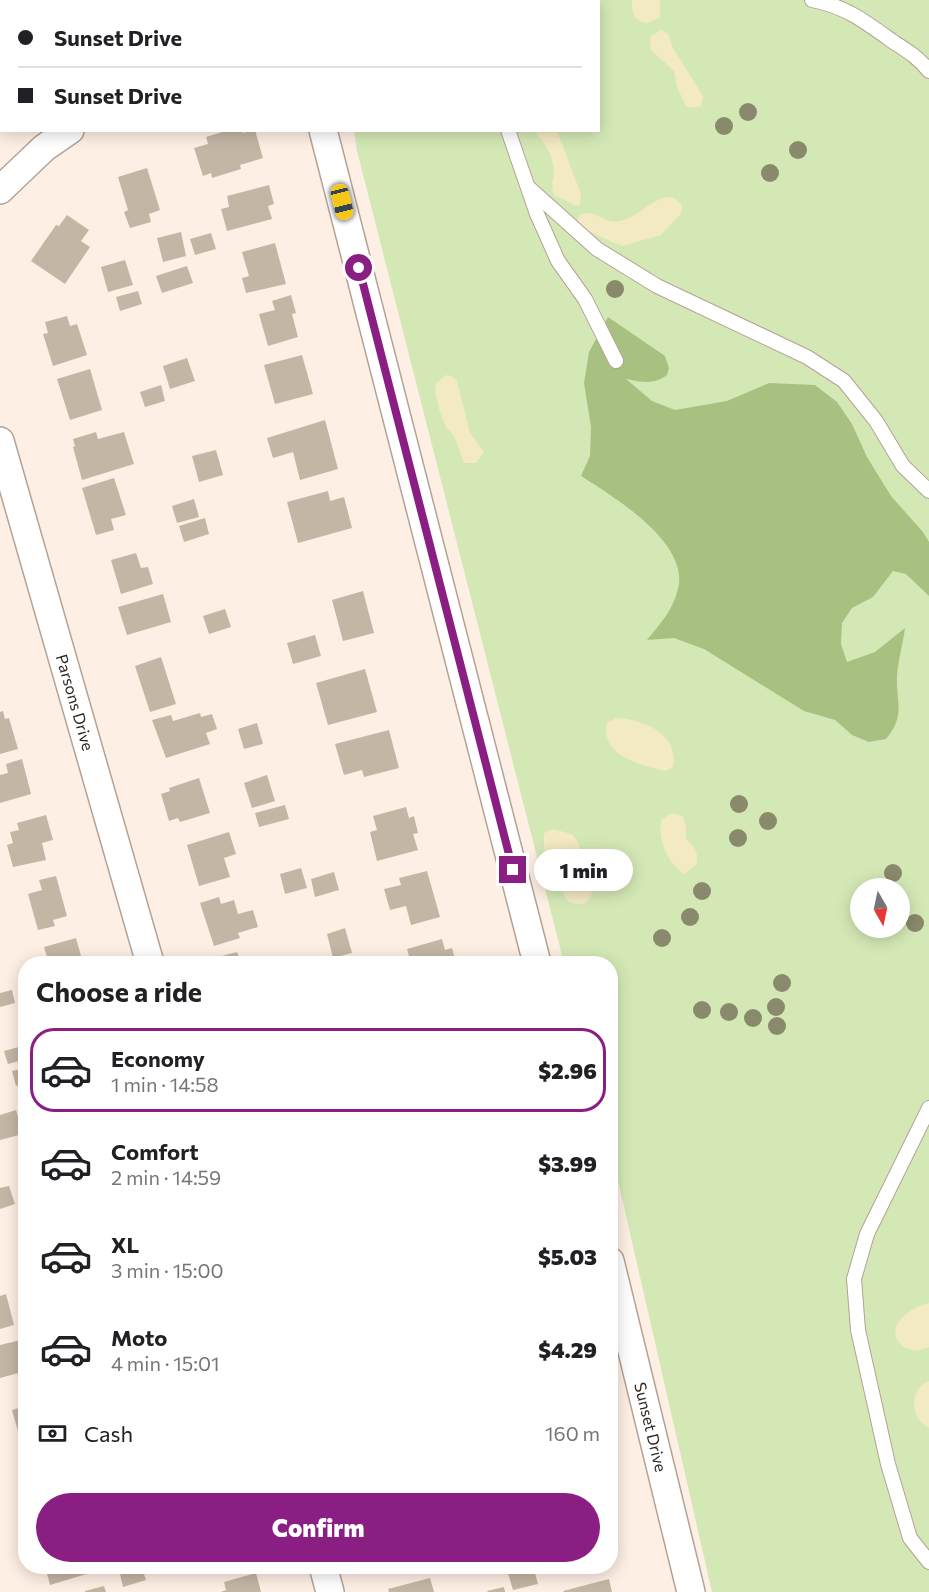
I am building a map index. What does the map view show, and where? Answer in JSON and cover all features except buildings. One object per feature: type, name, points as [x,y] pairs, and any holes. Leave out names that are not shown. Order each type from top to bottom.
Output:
[{"type":"street","points":[[0,190],[44,148],[67,132]]},
{"type":"street","points":[[324,132],[535,956]]},
{"type":"street","name":"Parsons Drive","points":[[0,441],[148,956]]},
{"type":"street","name":"Sunset Drive","points":[[618,1294],[691,1592]]},
{"type":"street","points":[[325,1574],[330,1592]]},
{"type":"lane","points":[[812,0],[846,9],[860,17],[910,52],[929,71]]},
{"type":"lane","points":[[509,132],[558,261],[585,299],[616,361]]},
{"type":"lane","points":[[529,188],[597,249],[647,280],[807,357],[844,381],[876,421],[903,466],[929,491]]},
{"type":"lane","points":[[929,1108],[867,1234],[854,1280],[858,1330],[888,1464],[910,1538],[929,1562]]},
{"type":"green space","points":[[600,0],[929,0],[929,1592],[712,1592],[618,1181],[618,956],[562,956],[357,151],[354,132],[600,132]]},
{"type":"green space","points":[[608,317],[665,356],[669,368],[667,375],[662,378],[647,382],[626,379],[652,401],[675,410],[727,401],[769,383],[815,385],[837,402],[852,424],[867,457],[891,496],[929,542],[929,596],[906,574],[893,571],[873,597],[852,608],[842,623],[841,644],[847,662],[875,652],[905,628],[897,676],[898,716],[886,739],[869,742],[852,735],[835,720],[804,711],[704,649],[674,638],[647,640],[666,616],[676,597],[679,572],[673,555],[646,523],[612,496],[581,476],[590,456],[591,427],[584,383],[589,352]]},
{"type":"sand","points":[[632,0],[660,0],[660,17],[647,23],[639,20],[633,12]]},
{"type":"sand","points":[[661,30],[668,34],[673,48],[703,96],[701,106],[693,108],[686,106],[677,87],[674,71],[651,50],[650,37]]},
{"type":"sand","points":[[535,132],[557,132],[581,194],[580,204],[577,206],[554,195],[552,159]]},
{"type":"sand","points":[[667,197],[674,198],[682,205],[681,214],[661,235],[622,246],[583,229],[577,223],[579,215],[585,213],[610,221],[620,221]]},
{"type":"sand","points":[[446,375],[457,381],[470,433],[484,452],[476,463],[464,463],[454,436],[446,427],[440,412],[435,392],[436,383]]},
{"type":"sand","points":[[616,718],[648,725],[665,737],[674,755],[673,767],[665,771],[656,769],[625,758],[616,752],[607,735],[607,723]]},
{"type":"sand","points":[[672,813],[683,817],[686,839],[696,852],[697,864],[685,874],[673,864],[662,842],[662,819]]},
{"type":"sand","points":[[554,829],[573,835],[580,848],[592,892],[589,900],[584,904],[574,903],[564,896],[562,859],[544,850],[544,833]]},
{"type":"sand","points":[[929,1303],[929,1347],[917,1351],[905,1348],[895,1334],[896,1326],[913,1309]]},
{"type":"sand","points":[[929,1381],[929,1428],[918,1418],[914,1404],[917,1390]]},
{"type":"route","points":[[359,268],[513,870]]}]
